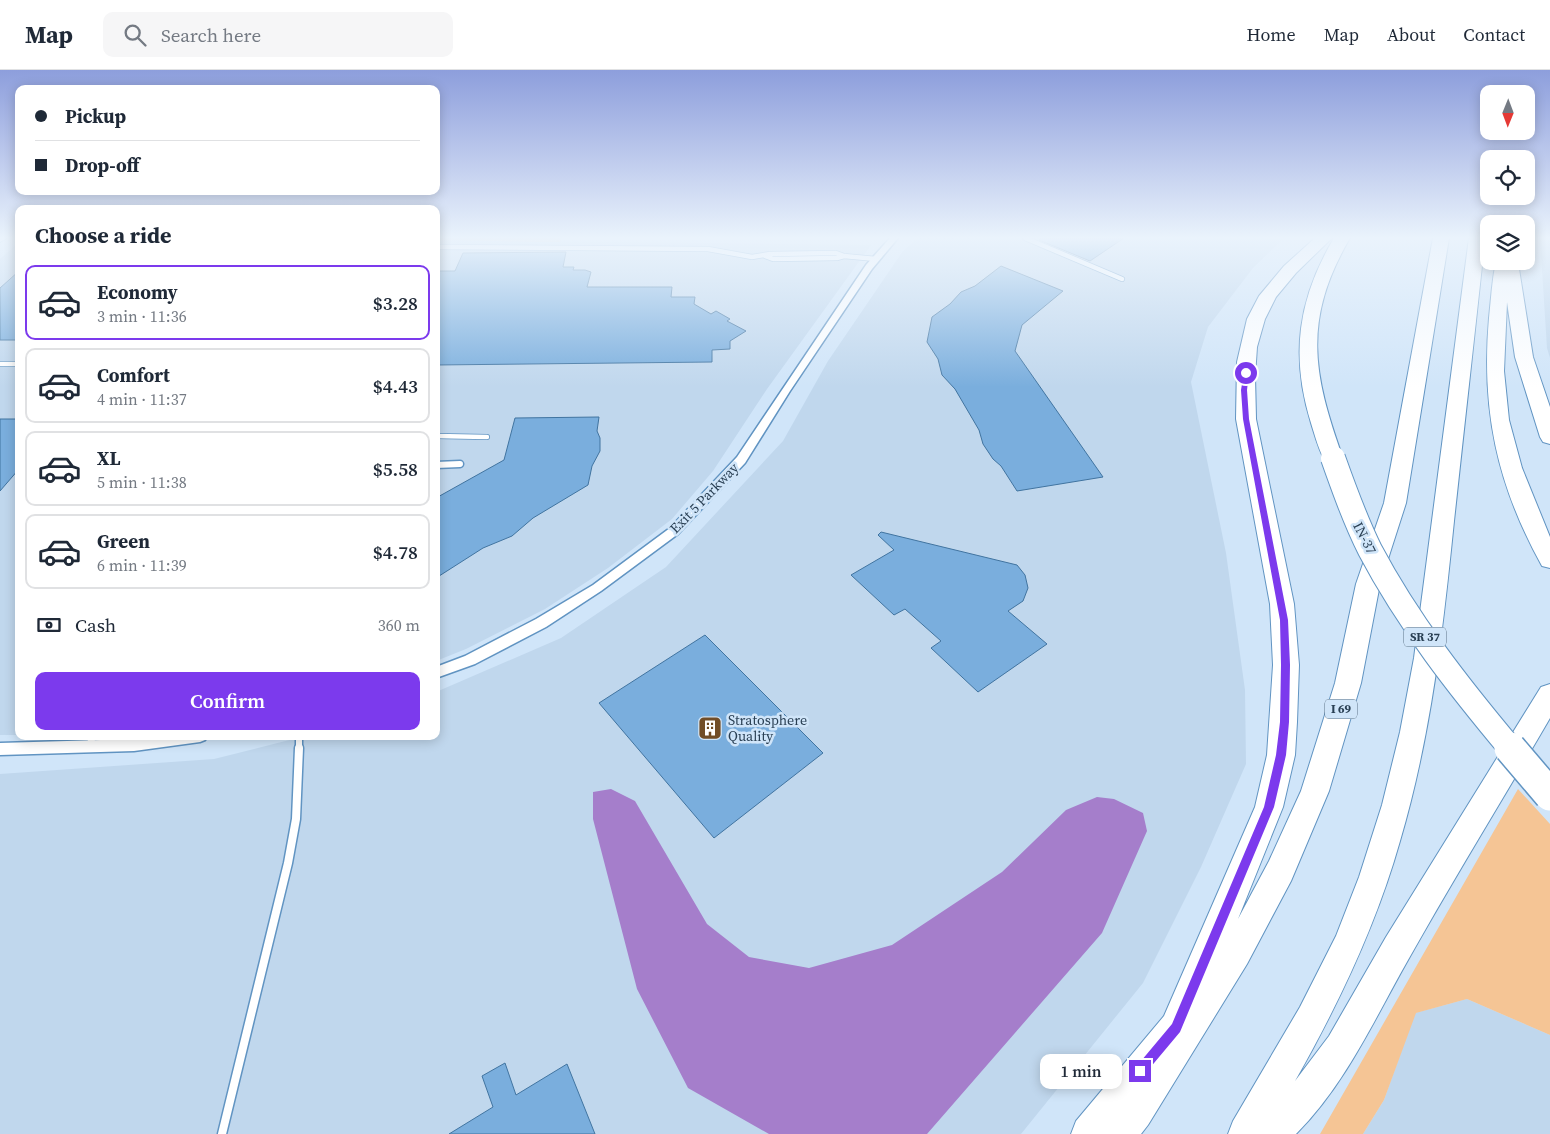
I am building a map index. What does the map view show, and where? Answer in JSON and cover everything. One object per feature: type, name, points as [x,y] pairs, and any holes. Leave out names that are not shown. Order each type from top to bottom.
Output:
[{"type":"highway","points":[[1089,1134],[1176,1028],[1269,807],[1281,755],[1284,730],[1285,637],[1282,604],[1246,419],[1244,390],[1248,356],[1255,325],[1262,306],[1276,288]]},
{"type":"highway","name":"IN-37","points":[[1318,288],[1312,309],[1308,355],[1313,395],[1353,515],[1385,576],[1414,623],[1478,707],[1550,795]]},
{"type":"highway","name":"I 69","points":[[1119,1134],[1236,953],[1280,871],[1315,791],[1348,682],[1368,584],[1395,503],[1432,288]]},
{"type":"highway","points":[[1246,1134],[1319,1006],[1347,945],[1370,885],[1398,800],[1416,724],[1427,658],[1472,288]]},
{"type":"highway","points":[[1500,288],[1496,333],[1496,397],[1512,472],[1550,560]]},
{"type":"highway","points":[[1514,288],[1524,357],[1550,437]]},
{"type":"highway","points":[[1270,1134],[1298,1107],[1341,1048],[1397,948],[1550,695]]},
{"type":"street","name":"Exit 5 Parkway","points":[[440,671],[470,660],[541,623],[597,588],[674,531],[741,460],[784,391],[855,288]]},
{"type":"street","points":[[0,749],[91,742],[134,745],[171,740]]},
{"type":"lane","points":[[0,364],[15,364]]},
{"type":"lane","points":[[440,436],[487,437]]},
{"type":"lane","points":[[440,465],[460,464]]},
{"type":"lane","points":[[222,1134],[288,863],[296,819],[299,740]]},
{"type":"shaded area","points":[[0,288],[15,288],[15,735],[0,735]]},
{"type":"shaded area","points":[[440,288],[840,288],[767,389],[713,471],[672,519],[608,568],[545,609],[466,649],[440,659]]},
{"type":"shaded area","points":[[878,288],[1238,288],[1208,327],[1191,382],[1226,553],[1245,690],[1246,764],[1201,867],[1143,983],[1021,1134],[0,1134],[0,774],[214,759],[289,740],[440,740],[440,690],[561,638],[666,567],[783,441],[828,361]]},
{"type":"shaded area","points":[[1543,288],[1550,288],[1550,358],[1547,348]]},
{"type":"shaded area","points":[[611,789],[635,801],[707,924],[749,957],[809,968],[892,945],[1002,872],[1066,810],[1097,797],[1114,799],[1143,813],[1147,831],[1102,933],[927,1134],[769,1134],[688,1088],[637,989],[593,819],[593,792]]},
{"type":"shaded area","points":[[1518,789],[1550,824],[1550,1035],[1467,999],[1416,1013],[1384,1100],[1363,1134],[1320,1134]]},
{"type":"shaded area","points":[[1467,999],[1550,1035],[1550,1134],[1363,1134],[1384,1100],[1415,1013]]},
{"type":"building","points":[[0,288],[15,288],[15,340],[0,340]]},
{"type":"building","points":[[440,288],[672,288],[671,297],[695,297],[694,304],[711,314],[716,311],[730,319],[727,321],[746,331],[730,341],[730,349],[712,350],[712,362],[440,365]]},
{"type":"building","points":[[971,288],[1055,288],[1063,291],[1022,325],[1015,351],[1103,477],[1017,491],[1001,466],[993,459],[983,444],[979,430],[955,389],[942,375],[938,359],[927,342],[932,317],[950,304],[961,292]]},
{"type":"building","points":[[599,417],[597,431],[600,438],[600,451],[592,466],[588,485],[533,518],[512,536],[483,548],[440,575],[440,496],[504,460],[515,418]]},
{"type":"building","points":[[0,419],[15,419],[15,474],[0,491]]},
{"type":"building","points":[[881,532],[1017,565],[1025,575],[1028,588],[1023,601],[1008,611],[1047,644],[978,692],[931,648],[941,641],[905,609],[894,615],[851,575],[894,550],[878,535]]},
{"type":"building","name":"Stratosphere Quality","points":[[705,635],[823,753],[714,838],[599,703]]},
{"type":"building","points":[[505,1063],[516,1095],[567,1064],[595,1134],[449,1134],[493,1107],[482,1076]]},
{"type":"place","name":"Stratosphere Quality","points":[[710,728]]},
{"type":"route","points":[[1140,1071],[1176,1028],[1269,807],[1281,755],[1286,665],[1284,620],[1246,419],[1244,390],[1246,373]]}]
